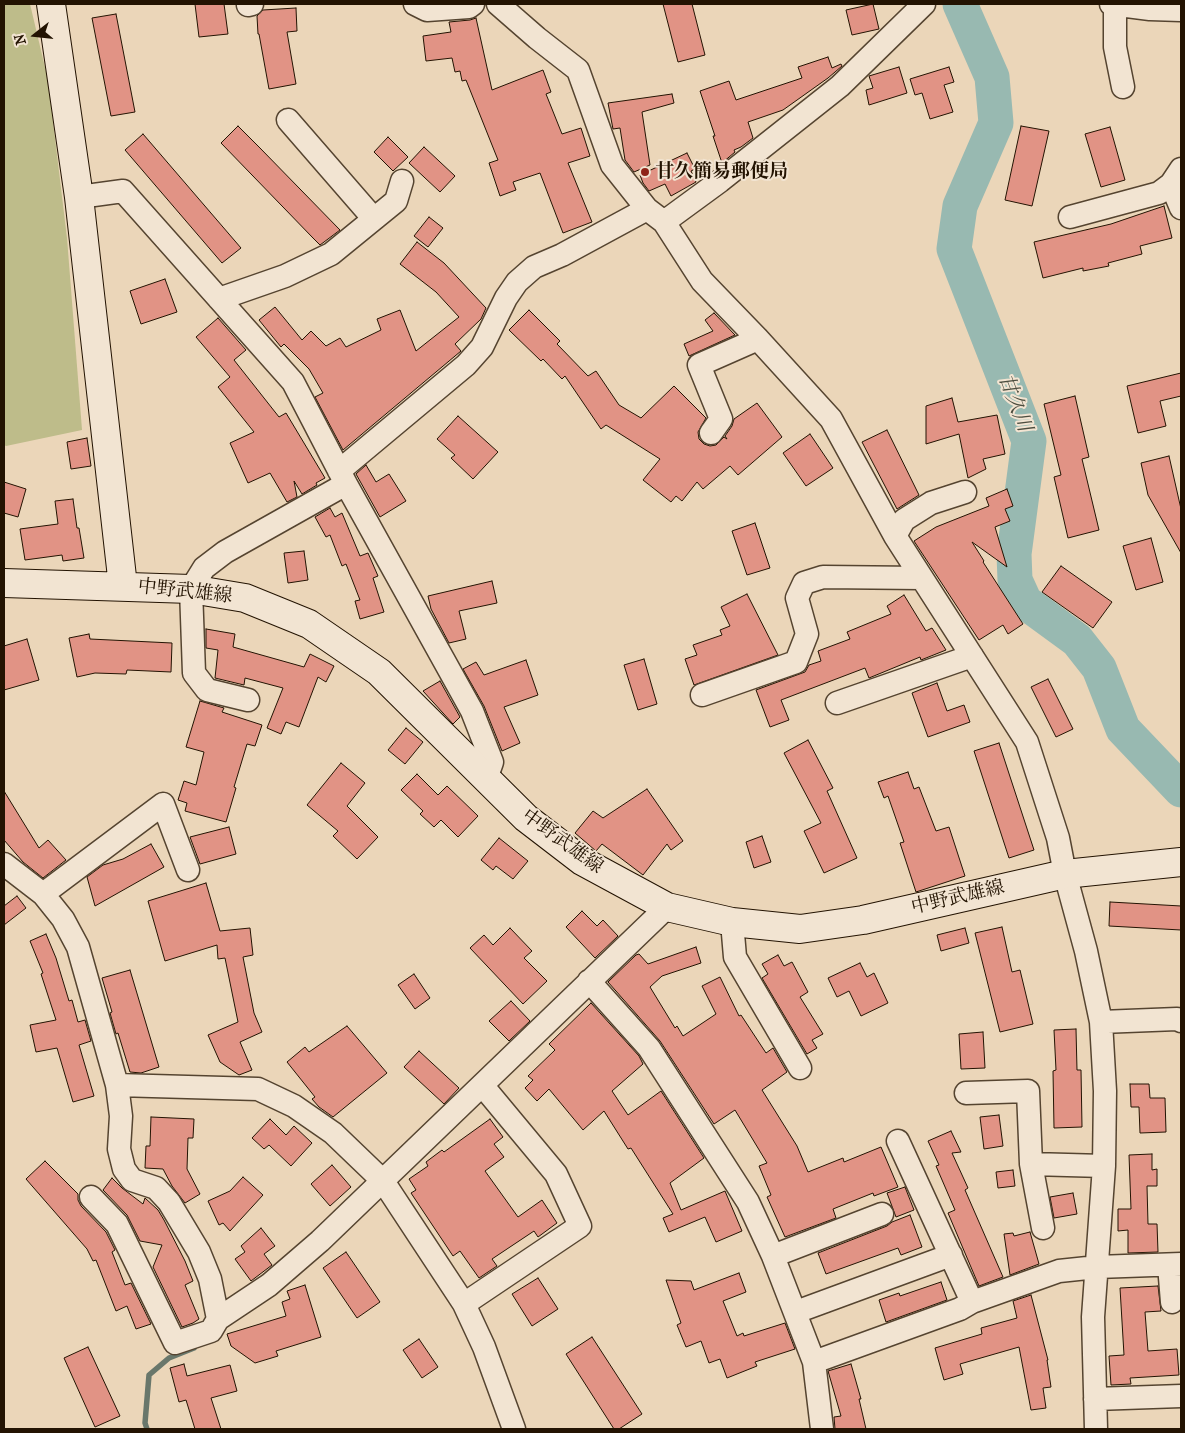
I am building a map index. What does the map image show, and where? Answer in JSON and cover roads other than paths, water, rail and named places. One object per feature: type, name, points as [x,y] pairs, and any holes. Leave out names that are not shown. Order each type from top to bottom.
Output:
[{"type":"main road","points":[[51,4],[78,197],[123,586]]},
{"type":"main road","name":"中野武雄線","points":[[4,583],[191,589],[245,598],[309,624],[379,672],[526,818],[582,861],[668,907],[732,922],[800,929],[854,921],[1065,874],[1181,862]]},
{"type":"street","points":[[415,4],[427,10],[469,7],[473,4]]},
{"type":"street","points":[[498,4],[578,70],[612,165],[656,216],[702,281],[831,419],[895,536],[1027,742],[1058,838],[1065,874],[1086,951],[1101,1022],[1105,1091],[1104,1166],[1093,1317],[1096,1429]]},
{"type":"street","points":[[248,700],[207,690],[194,674],[191,589],[204,568],[225,552],[343,477],[466,365],[482,347],[506,298],[517,282],[534,267],[656,216],[720,182],[840,86],[924,4]]},
{"type":"street","points":[[1122,87],[1115,47],[1113,4],[1150,10],[1181,10]]},
{"type":"street","points":[[288,120],[374,219]]},
{"type":"street","points":[[1176,177],[1181,208]]},
{"type":"street","points":[[1070,217],[1159,192],[1176,177]]},
{"type":"street","points":[[219,299],[285,276],[331,254],[396,201],[402,181]]},
{"type":"street","points":[[78,197],[123,191],[292,382],[472,711],[492,762],[486,779]]},
{"type":"street","points":[[711,432],[721,419],[699,365],[758,339]]},
{"type":"street","points":[[895,536],[904,520],[931,503],[965,492]]},
{"type":"street","points":[[702,694],[796,662],[807,634],[797,598],[804,582],[823,577],[922,578]]},
{"type":"street","points":[[837,703],[972,656]]},
{"type":"street","points":[[43,894],[163,804],[188,870]]},
{"type":"street","points":[[4,864],[43,894],[63,919],[78,946],[117,1085],[121,1116],[119,1149],[124,1169],[132,1180],[156,1188],[170,1202],[199,1252],[210,1279],[218,1319]]},
{"type":"street","points":[[91,1197],[117,1224],[175,1343],[211,1331],[218,1319],[269,1285],[320,1241],[668,907]]},
{"type":"street","points":[[732,922],[735,958],[800,1068]]},
{"type":"street","points":[[590,981],[648,1048],[748,1202],[773,1256],[814,1362],[822,1429]]},
{"type":"street","points":[[1101,1022],[1177,1019],[1181,1021]]},
{"type":"street","points":[[117,1085],[258,1088],[294,1106],[333,1133],[383,1181],[464,1304],[484,1347],[514,1429]]},
{"type":"street","points":[[464,1304],[580,1226],[556,1174],[482,1085]]},
{"type":"street","points":[[966,1093],[1028,1091],[1031,1164],[1043,1228]]},
{"type":"street","points":[[898,1141],[972,1302]]},
{"type":"street","points":[[1031,1164],[1104,1166]]},
{"type":"street","points":[[773,1256],[882,1214]]},
{"type":"street","points":[[796,1312],[950,1255]]},
{"type":"street","points":[[814,1362],[1059,1271],[1097,1267],[1175,1264],[1172,1302]]},
{"type":"street","points":[[1095,1400],[1181,1396]]},
{"type":"waterway","name":"甘久川","points":[[960,4],[992,77],[996,123],[960,206],[954,249],[1029,441],[1014,554],[1015,580],[1025,602],[1077,640],[1099,668],[1123,729],[1181,790]]},
{"type":"waterway","points":[[147,1429],[145,1423],[149,1375],[169,1358],[194,1348]]},
{"type":"place","name":"甘久簡易郵便局","points":[[645,172]]}]
